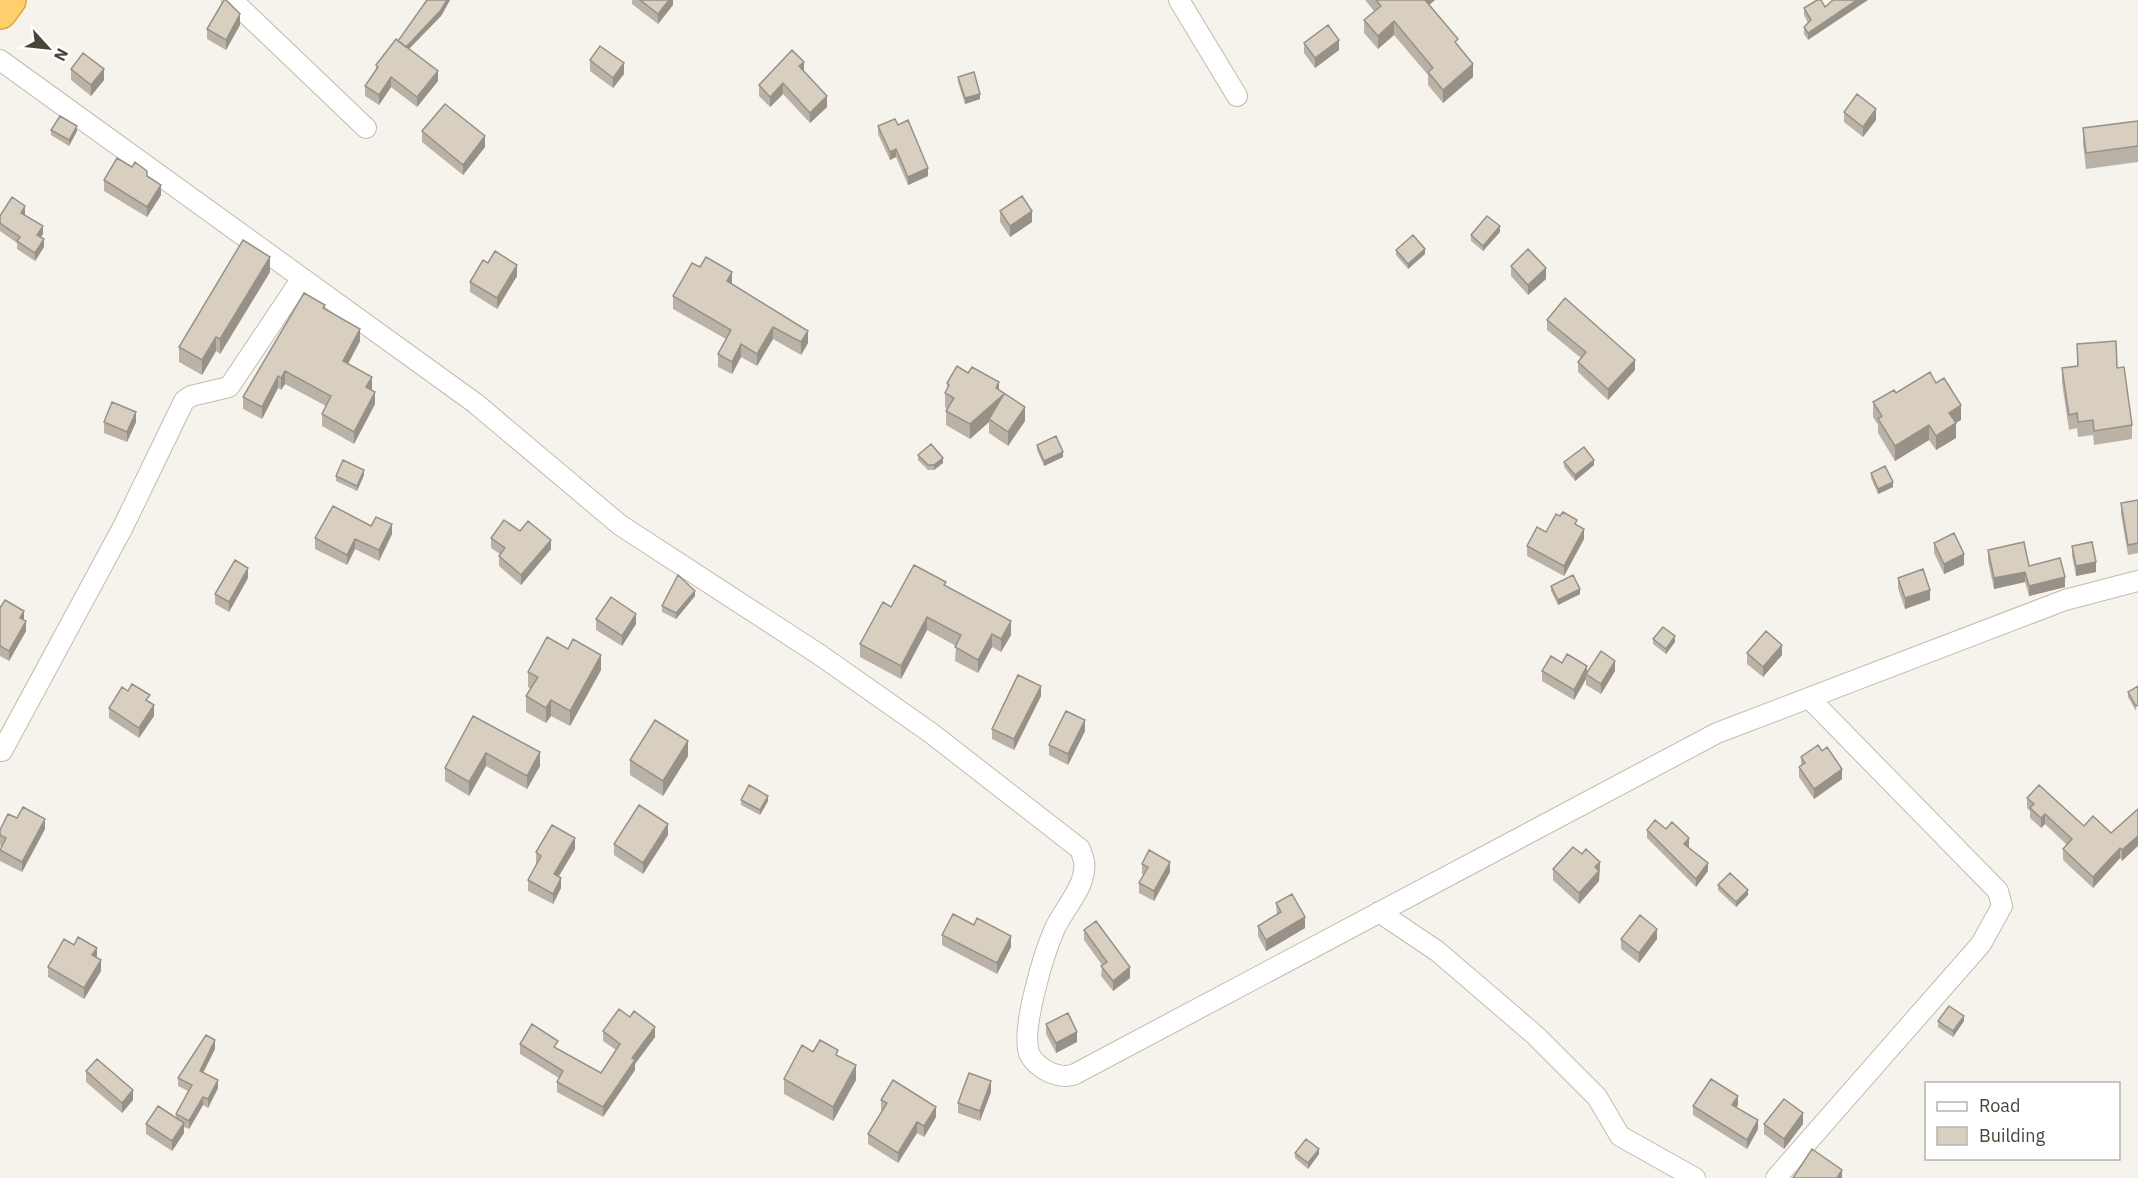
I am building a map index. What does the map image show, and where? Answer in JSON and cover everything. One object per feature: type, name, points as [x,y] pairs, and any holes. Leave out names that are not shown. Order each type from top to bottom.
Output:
[{"type":"highway","points":[[0,12],[9,0]]},
{"type":"street","points":[[232,0],[366,128]]},
{"type":"street","points":[[1179,0],[1237,96]]},
{"type":"street","points":[[0,60],[475,403],[620,525],[820,655],[912,720],[1080,849],[1085,861],[1083,878],[1055,928],[1033,996],[1029,1054],[1048,1071],[1069,1077],[1717,733],[2065,600],[2138,581]]},
{"type":"street","points":[[2,751],[123,527],[184,401],[191,396],[229,387],[302,278]]},
{"type":"street","points":[[1776,1178],[1981,944],[2002,906],[1998,891],[1809,698]]},
{"type":"street","points":[[1379,912],[1437,951],[1535,1035],[1597,1097],[1620,1136],[1695,1178]]},
{"type":"building","points":[[224,0],[240,14],[226,40],[207,29]]},
{"type":"building","points":[[427,0],[447,0],[441,10],[406,47],[398,41]]},
{"type":"building","points":[[640,0],[669,0],[658,14]]},
{"type":"building","points":[[1376,0],[1425,0],[1458,39],[1455,42],[1473,64],[1443,90],[1428,72],[1433,68],[1394,21],[1378,36],[1364,20],[1381,6]]},
{"type":"building","points":[[1821,0],[1825,7],[1833,0],[1857,0],[1808,33],[1804,27],[1811,20],[1804,8]]},
{"type":"building","points":[[1328,25],[1339,40],[1315,58],[1304,43]]},
{"type":"building","points":[[396,39],[438,71],[417,97],[391,77],[379,95],[365,86],[378,67],[376,65]]},
{"type":"building","points":[[600,46],[624,63],[613,78],[590,60]]},
{"type":"building","points":[[792,50],[804,62],[799,66],[827,96],[810,113],[783,83],[770,97],[759,85]]},
{"type":"building","points":[[83,53],[104,69],[91,85],[71,69]]},
{"type":"building","points":[[974,72],[980,94],[965,98],[958,77]]},
{"type":"building","points":[[1857,94],[1876,109],[1863,127],[1844,112]]},
{"type":"building","points":[[445,104],[485,136],[463,165],[422,131]]},
{"type":"building","points":[[60,116],[77,126],[69,140],[51,130]]},
{"type":"building","points":[[895,119],[898,125],[908,120],[928,168],[908,177],[896,149],[890,152],[878,126]]},
{"type":"building","points":[[2138,121],[2138,146],[2086,153],[2083,128]]},
{"type":"building","points":[[117,158],[132,167],[135,162],[147,171],[147,176],[161,185],[147,207],[104,180]]},
{"type":"building","points":[[1022,196],[1032,211],[1010,226],[1000,211]]},
{"type":"building","points":[[12,197],[25,206],[21,213],[43,226],[37,235],[44,239],[35,253],[17,241],[20,237],[0,223],[0,216]]},
{"type":"building","points":[[1487,216],[1500,226],[1483,246],[1471,235]]},
{"type":"building","points":[[1413,235],[1425,249],[1408,264],[1396,250]]},
{"type":"building","points":[[243,240],[270,257],[220,339],[216,337],[202,360],[179,347]]},
{"type":"building","points":[[1528,249],[1546,268],[1528,285],[1511,266]]},
{"type":"building","points":[[495,251],[517,265],[497,298],[470,282],[483,260],[488,263]]},
{"type":"building","points":[[706,257],[732,272],[727,281],[808,331],[801,342],[773,327],[757,354],[741,344],[732,362],[718,354],[731,330],[673,296],[692,263],[700,267]]},
{"type":"building","points":[[304,293],[325,305],[323,308],[360,329],[343,361],[372,377],[366,387],[375,392],[354,432],[322,414],[331,396],[285,371],[281,378],[278,376],[262,407],[243,397]]},
{"type":"building","points":[[1565,298],[1635,360],[1608,389],[1578,362],[1586,352],[1547,320]]},
{"type":"building","points":[[2116,341],[2117,368],[2124,367],[2132,425],[2094,431],[2093,420],[2078,422],[2077,413],[2069,415],[2062,368],[2078,366],[2077,344]]},
{"type":"building","points":[[957,366],[968,373],[972,367],[999,382],[996,388],[1025,407],[1008,432],[989,419],[1004,394],[970,424],[946,411],[954,398],[945,393],[949,385],[947,383]]},
{"type":"building","points":[[1930,372],[1936,383],[1944,378],[1961,405],[1949,413],[1956,423],[1936,436],[1929,425],[1895,446],[1878,419],[1882,416],[1873,402],[1894,390],[1896,393]]},
{"type":"building","points":[[112,402],[136,412],[127,432],[104,422]]},
{"type":"building","points":[[1056,436],[1063,452],[1044,461],[1037,445]]},
{"type":"building","points":[[931,444],[943,458],[934,465],[928,465],[918,455]]},
{"type":"building","points":[[1584,447],[1594,460],[1575,475],[1564,462]]},
{"type":"building","points":[[343,460],[364,470],[357,486],[336,476]]},
{"type":"building","points":[[1885,466],[1893,482],[1878,489],[1871,473]]},
{"type":"building","points":[[2138,500],[2138,543],[2128,545],[2121,503]]},
{"type":"building","points":[[333,506],[371,526],[376,517],[392,524],[379,550],[355,539],[347,555],[315,538]]},
{"type":"building","points":[[1563,512],[1577,520],[1575,524],[1584,529],[1564,566],[1527,546],[1537,527],[1546,532],[1556,514],[1560,516]]},
{"type":"building","points":[[504,520],[520,531],[528,521],[551,540],[521,575],[499,556],[505,548],[491,538]]},
{"type":"building","points":[[1954,533],[1964,554],[1944,564],[1934,543]]},
{"type":"building","points":[[2024,542],[2029,566],[2060,558],[2065,577],[2029,586],[2025,572],[1994,578],[1988,550]]},
{"type":"building","points":[[2092,542],[2096,562],[2076,566],[2072,546]]},
{"type":"building","points":[[235,560],[248,568],[229,602],[215,594]]},
{"type":"building","points":[[914,565],[946,582],[944,585],[1011,621],[1001,639],[992,634],[978,660],[955,647],[961,635],[927,617],[901,666],[860,644],[883,602],[891,607]]},
{"type":"building","points":[[1923,569],[1930,590],[1905,598],[1898,578]]},
{"type":"building","points":[[678,575],[695,591],[676,613],[662,606]]},
{"type":"building","points":[[1573,575],[1580,589],[1558,600],[1551,586]]},
{"type":"building","points":[[611,597],[636,614],[622,636],[596,619]]},
{"type":"building","points":[[5,600],[24,611],[20,618],[26,621],[9,651],[0,646],[0,608]]},
{"type":"building","points":[[1663,627],[1675,636],[1666,649],[1653,639]]},
{"type":"building","points":[[1766,631],[1782,645],[1763,667],[1747,653]]},
{"type":"building","points":[[547,637],[568,649],[573,639],[601,655],[570,711],[551,700],[546,708],[526,696],[538,677],[528,672]]},
{"type":"building","points":[[1601,651],[1615,661],[1601,684],[1586,674]]},
{"type":"building","points":[[1567,654],[1587,666],[1574,690],[1542,671],[1551,656],[1562,663]]},
{"type":"building","points":[[1018,675],[1041,686],[1014,739],[992,729]]},
{"type":"building","points":[[132,684],[150,695],[146,700],[154,705],[139,728],[109,708],[122,687],[128,691]]},
{"type":"building","points":[[2138,686],[2138,705],[2136,706],[2128,692]]},
{"type":"building","points":[[1066,711],[1085,720],[1068,754],[1049,745]]},
{"type":"building","points":[[473,716],[540,752],[527,776],[486,753],[469,782],[445,768]]},
{"type":"building","points":[[655,720],[688,741],[663,781],[630,760]]},
{"type":"building","points":[[1818,745],[1822,751],[1827,747],[1842,769],[1814,789],[1799,767],[1805,763],[1801,757]]},
{"type":"building","points":[[749,785],[768,796],[760,810],[741,800]]},
{"type":"building","points":[[2039,785],[2084,826],[2093,816],[2111,833],[2138,809],[2138,836],[2122,850],[2120,848],[2093,877],[2063,849],[2072,839],[2045,814],[2041,818],[2030,808],[2034,804],[2027,798]]},
{"type":"building","points":[[639,805],[668,824],[643,863],[614,844]]},
{"type":"building","points":[[23,807],[45,819],[22,862],[0,850],[6,838],[0,835],[0,830],[8,814],[17,818]]},
{"type":"building","points":[[1655,820],[1666,829],[1672,822],[1689,838],[1684,844],[1708,863],[1696,879],[1647,830]]},
{"type":"building","points":[[552,825],[575,838],[554,874],[561,878],[553,894],[528,880],[541,856],[536,852]]},
{"type":"building","points":[[1573,847],[1582,854],[1586,849],[1600,862],[1595,867],[1599,871],[1579,893],[1553,869]]},
{"type":"building","points":[[1149,850],[1170,862],[1154,891],[1139,883],[1148,867],[1142,864]]},
{"type":"building","points":[[1730,873],[1748,890],[1736,902],[1718,885]]},
{"type":"building","points":[[1292,894],[1305,917],[1266,940],[1258,926],[1281,912],[1276,903]]},
{"type":"building","points":[[953,914],[974,925],[977,918],[1011,936],[997,963],[942,935]]},
{"type":"building","points":[[1640,915],[1657,929],[1639,953],[1621,939]]},
{"type":"building","points":[[1096,921],[1130,967],[1113,981],[1101,966],[1107,962],[1084,930]]},
{"type":"building","points":[[78,937],[97,948],[92,955],[101,960],[84,988],[48,967],[64,939],[74,945]]},
{"type":"building","points":[[1949,1006],[1964,1016],[1953,1031],[1938,1021]]},
{"type":"building","points":[[619,1009],[630,1017],[634,1011],[655,1027],[632,1058],[635,1060],[603,1107],[557,1082],[563,1071],[520,1044],[532,1024],[558,1041],[554,1047],[601,1073],[620,1044],[603,1031]]},
{"type":"building","points":[[1068,1013],[1077,1032],[1056,1043],[1046,1024]]},
{"type":"building","points":[[206,1035],[215,1040],[200,1071],[218,1080],[208,1099],[203,1097],[189,1121],[176,1114],[192,1085],[178,1078]]},
{"type":"building","points":[[820,1040],[838,1050],[836,1055],[856,1065],[833,1107],[784,1079],[802,1045],[813,1052]]},
{"type":"building","points":[[97,1059],[133,1090],[122,1103],[86,1071]]},
{"type":"building","points":[[969,1073],[991,1081],[980,1111],[958,1103]]},
{"type":"building","points":[[1711,1079],[1738,1096],[1732,1105],[1758,1120],[1747,1140],[1693,1106]]},
{"type":"building","points":[[893,1080],[936,1107],[924,1126],[917,1122],[898,1153],[868,1134],[887,1103],[881,1100]]},
{"type":"building","points":[[1784,1099],[1803,1113],[1784,1139],[1764,1124]]},
{"type":"building","points":[[158,1106],[184,1123],[172,1141],[146,1124]]},
{"type":"building","points":[[1306,1139],[1319,1149],[1308,1163],[1295,1153]]},
{"type":"building","points":[[1812,1149],[1842,1170],[1837,1178],[1793,1178]]}]
